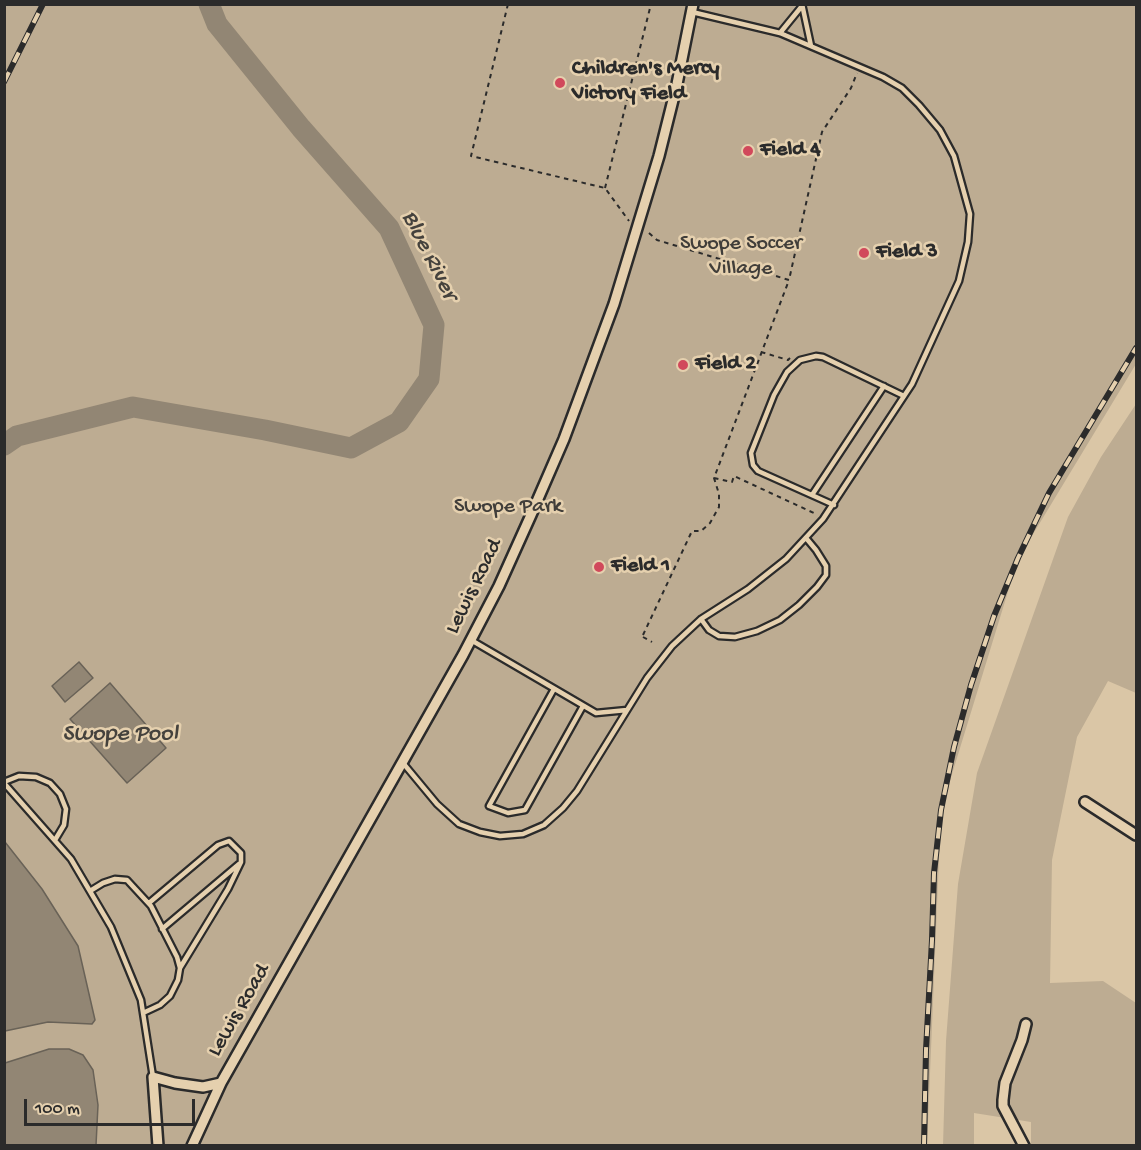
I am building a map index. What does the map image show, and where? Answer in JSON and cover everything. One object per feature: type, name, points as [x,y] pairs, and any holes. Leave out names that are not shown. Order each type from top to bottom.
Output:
[{"type":"street","name":"Lewis Road","points":[[192,1146],[221,1083],[471,640],[499,586],[564,439],[614,304],[659,156],[693,8]]},
{"type":"street","points":[[1085,802],[1137,835]]},
{"type":"street","points":[[1024,1146],[1003,1106],[1003,1100],[1005,1083],[1026,1024]]},
{"type":"street","points":[[158,1146],[153,1077],[203,1087],[221,1083]]},
{"type":"lane","points":[[780,33],[802,5]]},
{"type":"lane","points":[[802,5],[811,46]]},
{"type":"lane","points":[[403,763],[436,804],[459,824],[500,836],[523,834],[544,825],[577,791],[647,678],[672,646],[701,619],[786,559],[834,505],[904,396],[959,280],[968,242],[970,214],[962,181],[954,156],[940,130],[902,88],[875,73],[780,33],[693,8]]},
{"type":"lane","points":[[834,505],[758,471],[751,459],[774,395],[787,372],[800,360],[816,356],[835,362],[904,396]]},
{"type":"lane","points":[[812,495],[884,386]]},
{"type":"lane","points":[[701,619],[710,630],[719,636],[729,638],[757,631],[780,620],[793,610],[818,587],[826,575],[826,566],[806,538]]},
{"type":"lane","points":[[471,640],[596,713],[627,710]]},
{"type":"lane","points":[[554,689],[489,806],[508,813],[525,810],[583,706]]},
{"type":"lane","points":[[55,840],[64,825],[66,809],[60,794],[50,783],[36,777],[19,776],[4,783],[71,859],[111,927],[141,1000],[153,1077]]},
{"type":"lane","points":[[143,1013],[160,1005],[170,996],[178,980],[180,968],[242,862],[241,853],[229,841],[218,845],[148,903]]},
{"type":"lane","points":[[162,928],[242,862]]},
{"type":"lane","points":[[90,891],[115,879],[127,880],[148,903],[177,957],[180,968]]},
{"type":"path","points":[[508,4],[471,156],[605,188],[630,224]]},
{"type":"path","points":[[605,188],[651,4]]},
{"type":"path","points":[[652,642],[643,636],[692,531],[701,531],[710,523],[719,507],[719,494],[714,478],[789,280],[822,132],[851,88],[857,73]]},
{"type":"path","points":[[649,233],[657,240],[789,280]]},
{"type":"path","points":[[714,478],[732,482],[734,476],[818,515]]},
{"type":"green space","name":"Swope Park","points":[[4,5],[1136,5],[1136,364],[1018,559],[941,810],[927,1145],[5,1145]]},
{"type":"green space","points":[[1136,404],[1136,693],[1108,681],[1077,737],[1052,860],[1050,983],[1103,981],[1136,1003],[1136,1145],[1031,1145],[1031,1122],[974,1113],[974,1145],[943,1146],[946,1041],[958,884],[977,773],[1068,517],[1101,457]]},
{"type":"water","points":[[79,662],[93,678],[65,702],[52,686]]},
{"type":"water","name":"Swope Pool","points":[[110,683],[166,748],[127,783],[70,719]]},
{"type":"water","points":[[5,842],[42,889],[78,946],[95,1020],[92,1024],[48,1022],[5,1031]]},
{"type":"water","points":[[49,1049],[69,1049],[83,1055],[93,1070],[98,1105],[96,1145],[5,1145],[5,1063]]},
{"type":"waterway","name":"Blue River","points":[[4,445],[17,436],[133,407],[351,448],[399,422],[429,379],[434,325],[389,228],[301,128],[217,24],[209,4]]},
{"type":"railway","points":[[4,82],[43,4]]},
{"type":"railway","points":[[924,1146],[934,873],[941,810],[954,747],[971,685],[994,616],[1018,558],[1049,493],[1136,348]]},
{"type":"place","name":"Children's Mercy Victory Field","points":[[560,83]]},
{"type":"place","name":"Field 4","points":[[748,151]]},
{"type":"place","name":"Field 3","points":[[864,253]]},
{"type":"place","name":"Field 2","points":[[683,365]]},
{"type":"place","name":"Field 1","points":[[599,567]]},
{"type":"park label","name":"Swope Soccer Village","points":[[741,258]]}]
